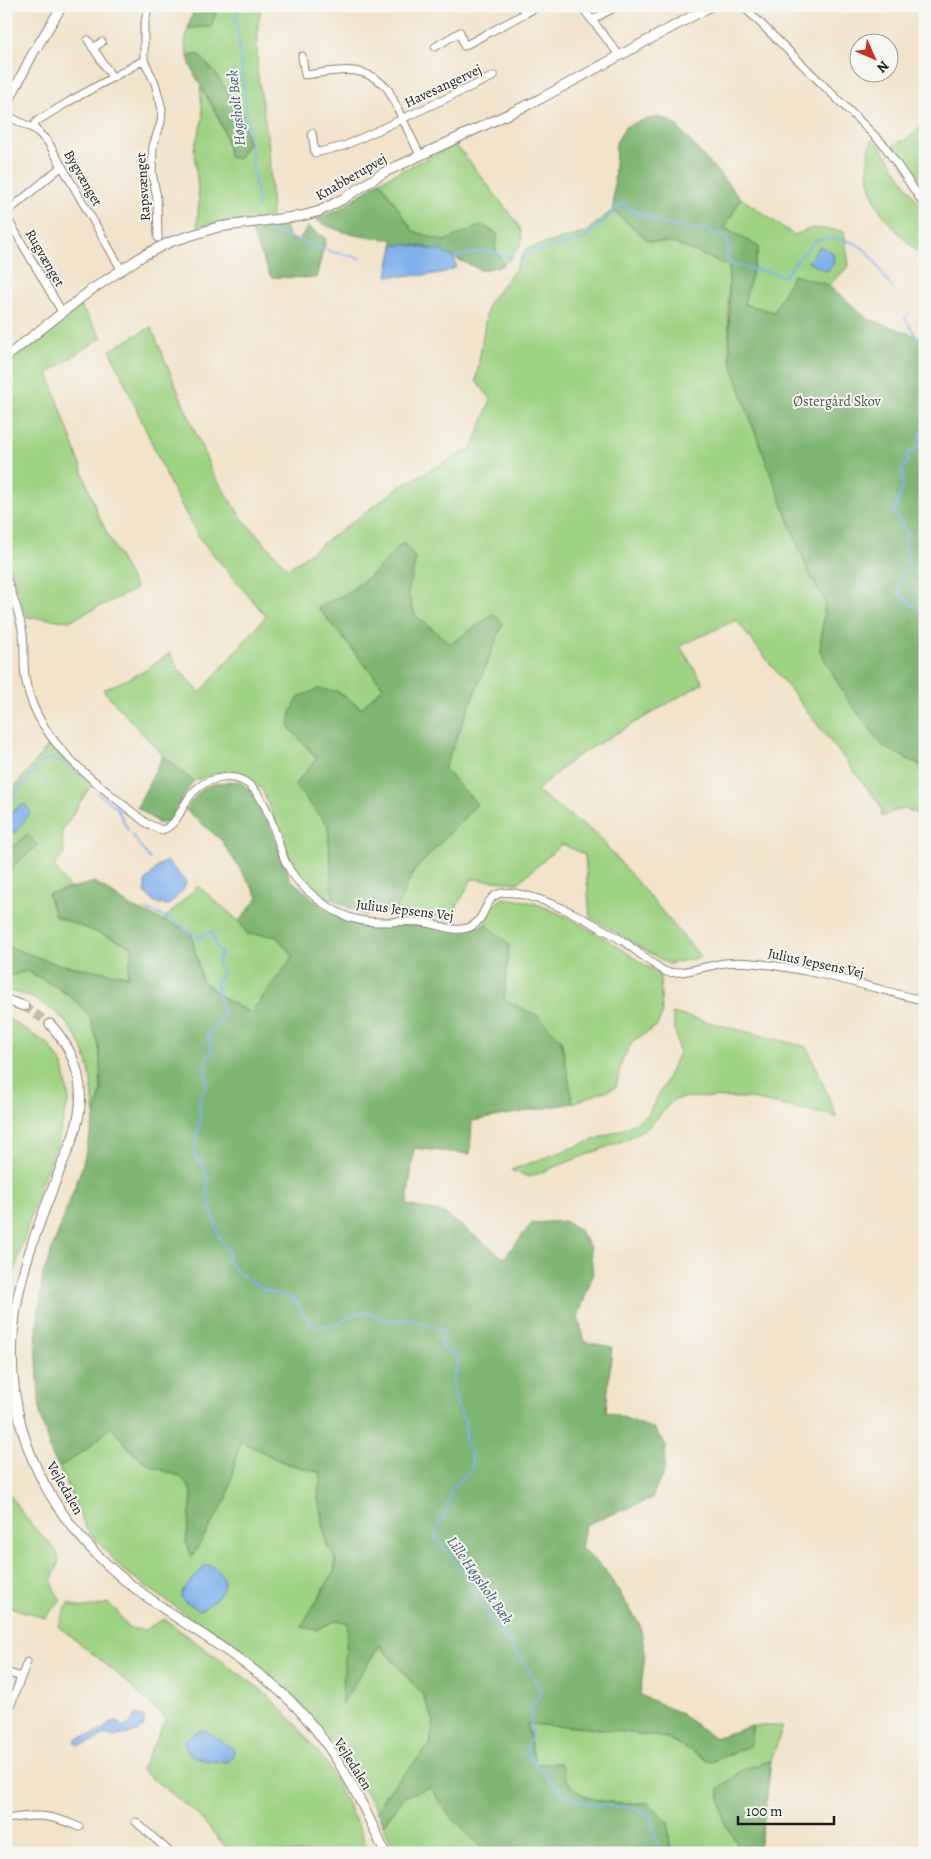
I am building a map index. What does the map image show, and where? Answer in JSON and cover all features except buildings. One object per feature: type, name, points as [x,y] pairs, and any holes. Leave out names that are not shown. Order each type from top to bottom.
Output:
[{"type":"street","points":[[6,106],[32,55],[62,6]]},
{"type":"street","name":"Rapsvænget","points":[[148,6],[144,28],[144,60],[155,83],[162,109],[161,122],[153,146],[152,164],[157,198],[158,238]]},
{"type":"street","points":[[520,6],[526,13]]},
{"type":"street","points":[[435,47],[460,32],[464,46],[539,6]]},
{"type":"street","points":[[581,6],[620,56]]},
{"type":"street","points":[[592,20],[617,6]]},
{"type":"street","name":"Knabberupvej","points":[[6,357],[62,312],[144,254],[194,234],[218,227],[302,216],[320,211],[343,199],[383,173],[545,97],[711,6]]},
{"type":"street","points":[[744,6],[884,145],[925,206]]},
{"type":"street","points":[[88,40],[112,77]]},
{"type":"street","points":[[93,48],[102,42]]},
{"type":"street","name":"Havesangervej","points":[[302,56],[305,75],[349,69],[363,71],[373,76],[388,89],[420,155]]},
{"type":"street","points":[[32,128],[37,122],[144,60]]},
{"type":"street","name":"Havesangervej","points":[[312,132],[315,153],[344,146],[494,76]]},
{"type":"street","name":"Bygvænget","points":[[6,115],[43,135],[121,269]]},
{"type":"street","name":"Rugvænget","points":[[62,166],[6,214],[62,312]]},
{"type":"street","name":"Rapsvænget","points":[[149,228],[158,228]]},
{"type":"street","name":"Julius Jepsens Vej","points":[[6,577],[23,635],[25,678],[32,701],[41,722],[64,754],[146,823],[162,830],[169,828],[174,823],[190,794],[200,784],[228,777],[242,780],[254,790],[266,806],[286,864],[300,882],[319,900],[336,912],[360,920],[426,922],[465,929],[474,925],[489,900],[496,895],[514,893],[563,909],[595,925],[626,943],[666,972],[683,971],[726,963],[759,963],[786,966],[925,1001]]},
{"type":"street","points":[[6,1000],[24,1006]]},
{"type":"street","name":"Vejledalen","points":[[50,1024],[63,1039],[74,1061],[81,1088],[81,1102],[75,1132],[37,1231],[17,1299],[12,1340],[16,1398],[22,1429],[33,1458],[51,1497],[66,1519],[102,1560],[145,1595],[256,1672],[285,1696],[308,1721],[346,1775],[385,1853]]},
{"type":"street","points":[[6,1718],[27,1662]]},
{"type":"street","points":[[6,1672],[21,1677]]},
{"type":"street","points":[[6,1819],[47,1816],[79,1827]]},
{"type":"street","points":[[136,1822],[167,1851]]},
{"type":"green space","points":[[195,6],[218,6],[211,27],[188,28]]},
{"type":"green space","points":[[218,6],[261,6],[258,24],[257,70],[269,147],[272,217],[197,226],[199,201],[194,149],[203,118],[200,87],[219,120],[229,157],[248,143],[241,111],[215,73],[198,54],[188,57],[185,44],[188,28],[211,27]]},
{"type":"green space","points":[[198,54],[215,73],[241,112],[248,143],[238,159],[229,157],[220,121],[191,66],[188,57]]},
{"type":"green space","name":"Østergård Skov","points":[[658,117],[673,122],[741,198],[725,228],[759,247],[744,304],[774,312],[793,275],[829,285],[868,319],[925,339],[925,768],[883,746],[847,699],[820,651],[825,601],[809,574],[750,419],[730,358],[729,266],[673,243],[649,241],[613,210],[616,143],[625,127]]},
{"type":"green space","points":[[925,123],[925,198],[892,146],[910,137]]},
{"type":"green space","points":[[872,140],[879,144],[925,213],[925,243],[916,251],[885,218],[878,207],[870,183],[868,165]]},
{"type":"green space","points":[[454,145],[462,152],[518,224],[521,231],[520,246],[504,265],[482,225],[444,242],[413,231],[380,181]]},
{"type":"green space","points":[[380,181],[413,231],[444,241],[482,225],[498,234],[495,248],[504,265],[481,270],[438,251],[416,246],[393,246],[393,239],[372,238],[352,234],[314,219],[338,210]]},
{"type":"green space","points":[[741,198],[794,235],[812,228],[844,231],[849,266],[829,285],[793,275],[774,312],[744,304],[759,247],[725,228]]},
{"type":"green space","points":[[613,210],[649,241],[673,243],[729,266],[730,358],[750,419],[809,574],[825,601],[820,651],[883,746],[925,768],[925,819],[914,812],[904,809],[882,817],[881,806],[736,620],[680,646],[703,683],[574,758],[536,791],[597,835],[701,957],[668,964],[590,917],[585,855],[562,844],[518,883],[472,879],[450,919],[395,911],[414,871],[477,804],[444,769],[503,623],[493,614],[451,644],[415,615],[408,594],[415,559],[376,571],[349,592],[318,608],[383,687],[361,708],[337,691],[289,727],[317,759],[294,785],[328,825],[333,900],[311,889],[292,863],[262,789],[238,774],[214,774],[193,781],[163,756],[103,690],[141,673],[170,653],[178,668],[200,693],[266,616],[199,538],[171,486],[110,350],[151,327],[213,474],[241,517],[288,569],[401,486],[473,447],[491,399],[476,381],[488,303],[514,271],[526,249],[584,233]]},
{"type":"green space","points":[[284,225],[290,239],[298,241],[308,227],[326,239],[316,278],[271,277],[251,232]]},
{"type":"green space","points":[[80,306],[102,337],[48,373],[98,515],[136,589],[69,621],[27,617],[6,557],[6,367]]},
{"type":"green space","points":[[403,542],[416,559],[408,594],[415,615],[451,644],[493,614],[503,623],[444,769],[477,804],[414,871],[395,911],[364,915],[333,900],[328,825],[294,785],[317,758],[289,727],[291,712],[299,697],[318,689],[337,691],[361,708],[383,687],[318,607],[349,592],[376,571]]},
{"type":"green space","points":[[50,744],[91,785],[62,831],[64,854],[54,866],[70,889],[48,894],[55,916],[132,946],[128,976],[57,964],[6,946],[6,880],[14,865],[38,845],[14,846],[6,839],[6,801],[10,793]]},
{"type":"green space","points":[[163,756],[193,781],[168,823],[158,823],[137,807]]},
{"type":"green space","points":[[239,781],[251,791],[263,807],[290,879],[326,910],[357,925],[425,925],[461,933],[485,924],[509,944],[504,1000],[538,1016],[561,1039],[573,1103],[472,1121],[470,1154],[414,1148],[407,1205],[444,1213],[504,1258],[532,1223],[564,1221],[578,1229],[590,1247],[593,1274],[578,1317],[585,1342],[612,1347],[606,1411],[654,1429],[666,1445],[664,1472],[651,1499],[585,1525],[581,1548],[605,1570],[640,1625],[645,1653],[640,1695],[678,1712],[714,1738],[752,1726],[751,1745],[711,1762],[667,1738],[602,1729],[527,1724],[535,1764],[560,1763],[571,1786],[590,1798],[620,1803],[650,1803],[668,1823],[670,1847],[681,1853],[484,1853],[481,1847],[446,1812],[430,1787],[404,1797],[383,1825],[377,1812],[386,1794],[430,1745],[434,1721],[422,1694],[380,1645],[341,1705],[348,1623],[337,1620],[316,1630],[301,1627],[335,1570],[335,1557],[327,1546],[318,1498],[321,1473],[283,1462],[240,1441],[227,1498],[192,1557],[186,1542],[192,1497],[189,1486],[179,1476],[151,1466],[134,1454],[111,1427],[86,1450],[59,1467],[52,1456],[40,1415],[36,1340],[43,1274],[82,1167],[101,1091],[99,1047],[90,1017],[72,997],[27,971],[6,977],[6,946],[57,964],[128,976],[132,946],[55,916],[48,894],[95,882],[130,906],[191,932],[202,981],[228,1001],[251,1013],[293,956],[276,936],[247,934],[239,921],[258,897],[221,840],[186,810],[197,795],[207,786]]},
{"type":"green space","points":[[27,834],[38,845],[14,865],[6,880],[6,839],[14,846]]},
{"type":"green space","points":[[198,886],[239,921],[247,934],[276,936],[293,956],[251,1013],[228,1001],[202,981],[197,957],[163,920]]},
{"type":"green space","points":[[503,898],[533,903],[567,917],[599,935],[660,975],[662,1014],[657,1026],[633,1041],[622,1060],[616,1087],[573,1103],[561,1039],[538,1016],[504,1000],[508,945],[485,924],[490,908]]},
{"type":"green space","points":[[26,971],[68,995],[92,1021],[99,1051],[101,1073],[101,1090],[95,1116],[85,1055],[73,1032],[64,1021],[43,1004],[19,993],[6,991],[6,977]]},
{"type":"green space","points":[[672,1013],[807,1047],[837,1117],[747,1098],[687,1097],[672,1101],[651,1125],[625,1140],[529,1177],[511,1170],[624,1129],[647,1116],[679,1053]]},
{"type":"green space","points":[[6,1017],[48,1044],[63,1065],[69,1099],[57,1144],[40,1186],[6,1299]]},
{"type":"green space","points":[[111,1427],[138,1457],[187,1482],[192,1499],[186,1542],[227,1498],[240,1441],[283,1462],[321,1473],[318,1498],[327,1546],[335,1557],[335,1570],[301,1627],[316,1630],[337,1620],[349,1622],[342,1704],[379,1645],[422,1694],[434,1721],[430,1745],[386,1794],[377,1812],[351,1767],[294,1697],[264,1670],[122,1569],[87,1530],[59,1467],[86,1450]]},
{"type":"green space","points":[[6,1488],[36,1530],[51,1544],[59,1559],[53,1584],[61,1600],[45,1618],[6,1606]]},
{"type":"green space","points":[[68,1603],[87,1608],[107,1603],[117,1611],[128,1628],[144,1630],[164,1619],[263,1691],[293,1721],[327,1764],[362,1834],[369,1853],[231,1853],[195,1812],[141,1770],[166,1719],[113,1670],[58,1626]]},
{"type":"green space","points":[[527,1723],[602,1729],[667,1738],[711,1762],[751,1745],[752,1726],[783,1726],[771,1761],[744,1769],[725,1824],[737,1843],[732,1853],[681,1853],[670,1847],[668,1823],[650,1803],[610,1802],[590,1798],[571,1786],[560,1763],[535,1764]]},
{"type":"green space","points":[[771,1761],[758,1853],[732,1853],[737,1843],[725,1824],[718,1789],[744,1769]]},
{"type":"green space","points":[[430,1787],[446,1812],[481,1847],[484,1853],[396,1853],[383,1825],[404,1797]]},
{"type":"water","points":[[403,244],[441,251],[454,258],[457,267],[440,273],[414,276],[387,276],[393,246]]},
{"type":"water","points":[[819,247],[833,253],[834,263],[827,271],[808,262]]},
{"type":"water","points":[[21,805],[25,805],[30,813],[15,833],[6,827],[6,817]]},
{"type":"water","points":[[167,861],[186,882],[184,889],[169,905],[156,902],[145,893],[145,882],[159,865]]},
{"type":"water","points":[[206,1565],[213,1567],[220,1573],[224,1584],[217,1597],[200,1610],[181,1598],[183,1590]]},
{"type":"water","points":[[136,1714],[143,1716],[144,1723],[140,1731],[115,1737],[105,1734],[84,1744],[77,1745],[75,1742],[76,1739],[99,1732],[111,1722],[117,1721],[123,1727],[129,1725]]},
{"type":"water","points":[[205,1730],[234,1750],[232,1758],[228,1762],[200,1759],[189,1753],[185,1740],[194,1733]]},
{"type":"waterway","name":"Høgsholt Bæk","points":[[237,6],[236,21],[258,207]]},
{"type":"waterway","name":"Høgsholt Bæk","points":[[519,263],[527,254],[584,239],[624,202],[628,208],[665,225],[707,230],[728,239],[728,260],[731,264],[784,276],[816,241],[835,239],[857,244],[871,256],[893,289]]},
{"type":"waterway","name":"Høgsholt Bæk","points":[[270,231],[332,252],[360,258]]},
{"type":"waterway","name":"Høgsholt Bæk","points":[[454,258],[483,251],[512,258]]},
{"type":"waterway","name":"Høgsholt Bæk","points":[[908,314],[905,319],[921,343],[925,344]]},
{"type":"waterway","name":"Høgsholt Bæk","points":[[925,430],[920,434],[921,446],[908,453],[907,464],[902,470],[903,486],[894,511],[904,526],[906,534],[904,542],[908,561],[907,570],[900,576],[899,593],[912,605],[925,610]]},
{"type":"waterway","name":"Lille Høgsholt Bæk","points":[[6,806],[41,762],[47,760],[58,761],[83,776]]},
{"type":"waterway","name":"Lille Høgsholt Bæk","points":[[97,793],[117,808],[128,830]]},
{"type":"waterway","name":"Lille Høgsholt Bæk","points":[[132,835],[150,859]]},
{"type":"waterway","name":"Lille Høgsholt Bæk","points":[[147,910],[170,919],[198,938],[212,931],[215,944],[221,953],[218,961],[223,974],[216,982],[221,1008],[225,1014],[207,1036],[212,1048],[204,1069],[207,1081],[206,1088],[199,1099],[200,1114],[194,1155],[204,1165],[208,1180],[207,1195],[220,1241],[228,1249],[228,1261],[237,1272],[265,1290],[294,1299],[313,1327],[335,1325],[355,1313],[370,1312],[383,1320],[392,1321],[413,1318],[445,1332],[441,1343],[444,1349],[457,1357],[458,1366],[452,1380],[456,1402],[465,1422],[465,1440],[470,1451],[473,1468],[452,1488],[447,1509],[434,1535],[458,1566],[487,1615],[523,1661],[542,1692],[530,1709],[532,1734],[526,1753],[563,1794],[588,1804],[633,1808],[651,1817],[660,1853]]},
{"type":"tunnel","points":[[24,1006],[50,1024]]}]
